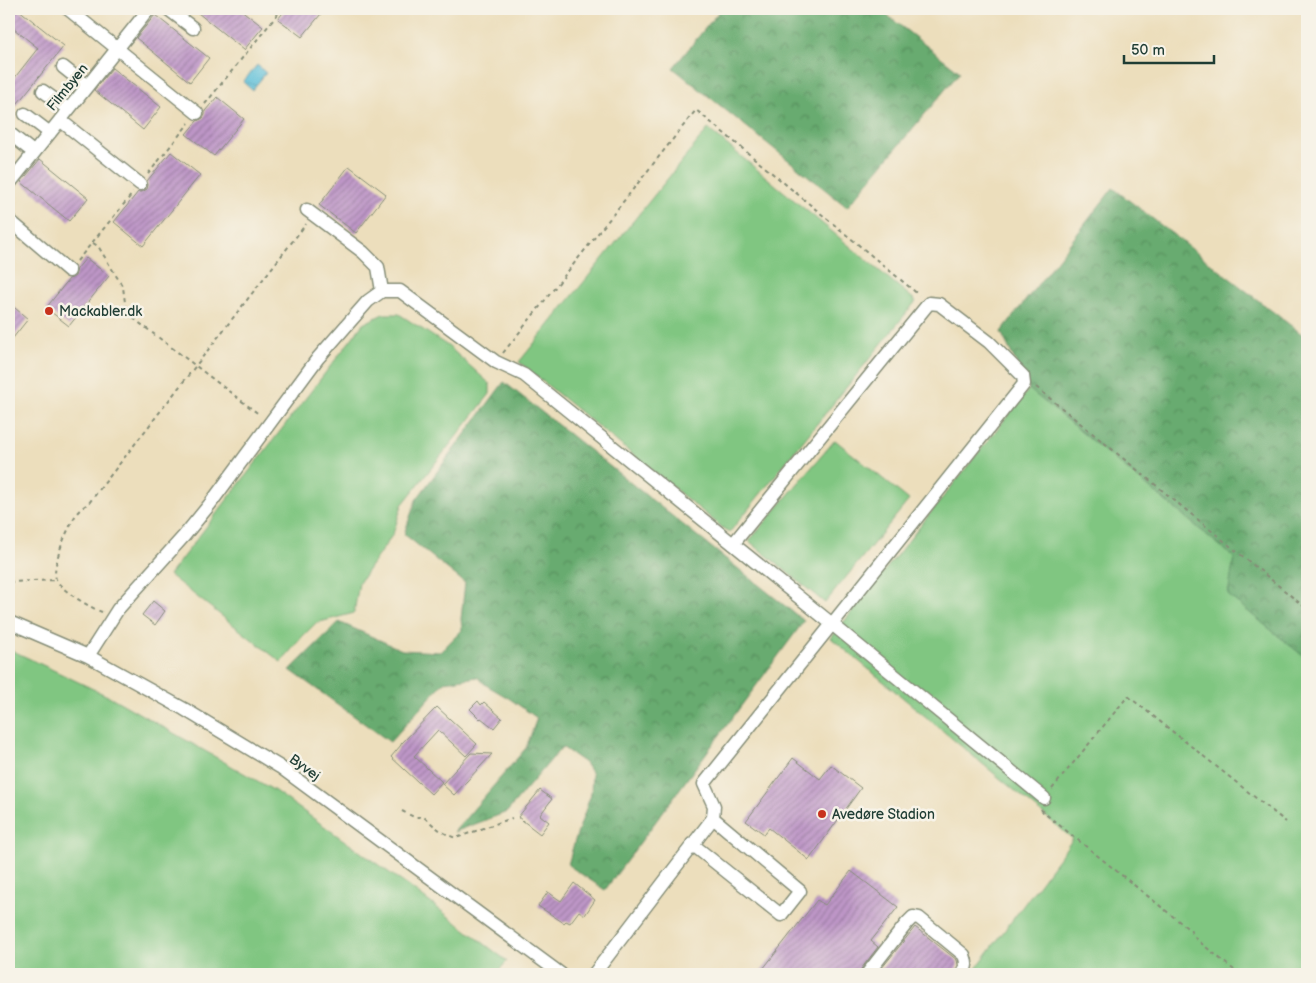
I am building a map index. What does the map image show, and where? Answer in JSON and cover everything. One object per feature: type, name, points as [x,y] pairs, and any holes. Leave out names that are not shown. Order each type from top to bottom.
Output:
[{"type":"street","points":[[68,9],[197,113]]},
{"type":"street","name":"Filmbyen","points":[[9,184],[150,9]]},
{"type":"street","points":[[168,9],[193,28]]},
{"type":"street","points":[[63,67],[87,86]]},
{"type":"street","points":[[43,91],[64,115],[140,184]]},
{"type":"street","points":[[25,114],[50,133]]},
{"type":"street","points":[[9,132],[33,152]]},
{"type":"street","points":[[311,212],[363,252],[378,267],[382,292]]},
{"type":"street","points":[[9,220],[70,270]]},
{"type":"street","points":[[88,656],[118,609],[210,504],[318,358],[368,301],[382,292],[400,291],[496,362],[524,375],[1044,798]]},
{"type":"street","points":[[594,974],[713,818],[714,806],[704,784],[1024,384],[1023,376],[989,342],[938,304],[929,303],[733,544]]},
{"type":"street","name":"Byvej","points":[[9,622],[88,656],[280,767],[561,974]]},
{"type":"street","points":[[692,844],[781,915],[800,891],[713,818]]},
{"type":"street","points":[[867,974],[913,917],[919,918],[964,955],[967,963],[962,974]]},
{"type":"path","points":[[70,270],[282,9]]},
{"type":"path","points":[[496,362],[696,110],[929,303]]},
{"type":"path","points":[[113,616],[100,612],[83,602],[68,592],[56,580],[54,568],[58,552],[78,512],[88,503],[196,366],[311,212]]},
{"type":"path","points":[[92,242],[98,246],[123,287],[126,310],[129,315],[270,422]]},
{"type":"path","points":[[1023,376],[1307,610]]},
{"type":"path","points":[[9,582],[56,580]]},
{"type":"path","points":[[1239,974],[1196,939],[1190,930],[1043,812],[1040,808],[1040,803],[1128,696],[1286,822]]},
{"type":"path","points":[[402,811],[414,817],[424,817],[434,826],[456,838],[512,818]]},
{"type":"green space","points":[[721,9],[879,9],[960,72],[847,207],[673,68]]},
{"type":"green space","points":[[708,129],[916,301],[729,533],[519,362]]},
{"type":"green space","points":[[1113,188],[1307,338],[1307,659],[1228,595],[1234,557],[1029,389],[1001,332]]},
{"type":"green space","points":[[383,314],[399,314],[448,346],[490,384],[490,394],[402,505],[393,534],[359,583],[354,613],[316,623],[281,662],[169,575],[363,324]]},
{"type":"green space","points":[[504,382],[804,621],[605,890],[568,865],[591,794],[592,774],[585,763],[562,747],[507,812],[454,832],[526,748],[537,718],[510,699],[486,685],[477,677],[444,682],[390,742],[290,670],[339,622],[402,650],[440,652],[462,630],[461,619],[465,583],[404,534],[416,500]]},
{"type":"green space","points":[[1029,389],[1235,558],[1228,595],[1307,659],[1307,974],[972,974],[1073,839],[831,638]]},
{"type":"green space","points":[[835,440],[909,500],[825,603],[749,541]]},
{"type":"green space","points":[[9,649],[114,699],[275,791],[415,891],[507,961],[496,974],[9,974]]},
{"type":"water","points":[[257,65],[266,73],[252,90],[243,82]]},
{"type":"building","points":[[9,9],[18,9],[64,46],[9,114],[9,85],[38,48],[9,25]]},
{"type":"building","points":[[193,9],[240,9],[263,27],[244,50]]},
{"type":"building","points":[[286,9],[325,9],[302,37],[278,19]]},
{"type":"building","points":[[155,15],[209,58],[190,82],[136,38]]},
{"type":"building","points":[[112,68],[161,107],[143,130],[94,90]]},
{"type":"building","points":[[217,97],[244,119],[214,156],[186,134],[197,121],[203,118],[205,111]]},
{"type":"building","points":[[171,152],[200,175],[143,246],[114,222],[138,192],[147,189],[147,181]]},
{"type":"building","points":[[40,159],[88,198],[69,221],[21,182]]},
{"type":"building","points":[[349,166],[386,194],[356,233],[319,205]]},
{"type":"building","points":[[86,258],[109,276],[69,326],[46,308],[69,279],[75,276],[77,269]]},
{"type":"building","points":[[9,303],[28,319],[9,343]]},
{"type":"building","points":[[153,601],[165,611],[155,625],[142,615]]},
{"type":"building","points":[[478,701],[481,705],[484,702],[502,718],[494,728],[480,719],[470,709]]},
{"type":"building","points":[[437,707],[477,744],[466,756],[438,730],[414,756],[442,782],[431,794],[391,757]]},
{"type":"building","points":[[471,753],[492,754],[454,795],[442,784]]},
{"type":"building","points":[[793,758],[820,779],[831,765],[861,788],[809,860],[769,828],[764,834],[746,821]]},
{"type":"building","points":[[540,790],[552,799],[540,815],[549,822],[540,834],[518,817]]},
{"type":"building","points":[[851,871],[898,907],[871,941],[878,947],[859,974],[759,974],[817,900],[825,905]]},
{"type":"building","points":[[574,883],[595,900],[585,915],[579,911],[570,923],[566,921],[564,923],[538,906],[548,892],[561,901]]},
{"type":"building","points":[[915,927],[957,960],[958,965],[954,974],[877,974]]},
{"type":"place","name":"Mackabler.dk","points":[[49,311]]},
{"type":"place","name":"Avedøre Stadion","points":[[822,814]]}]
